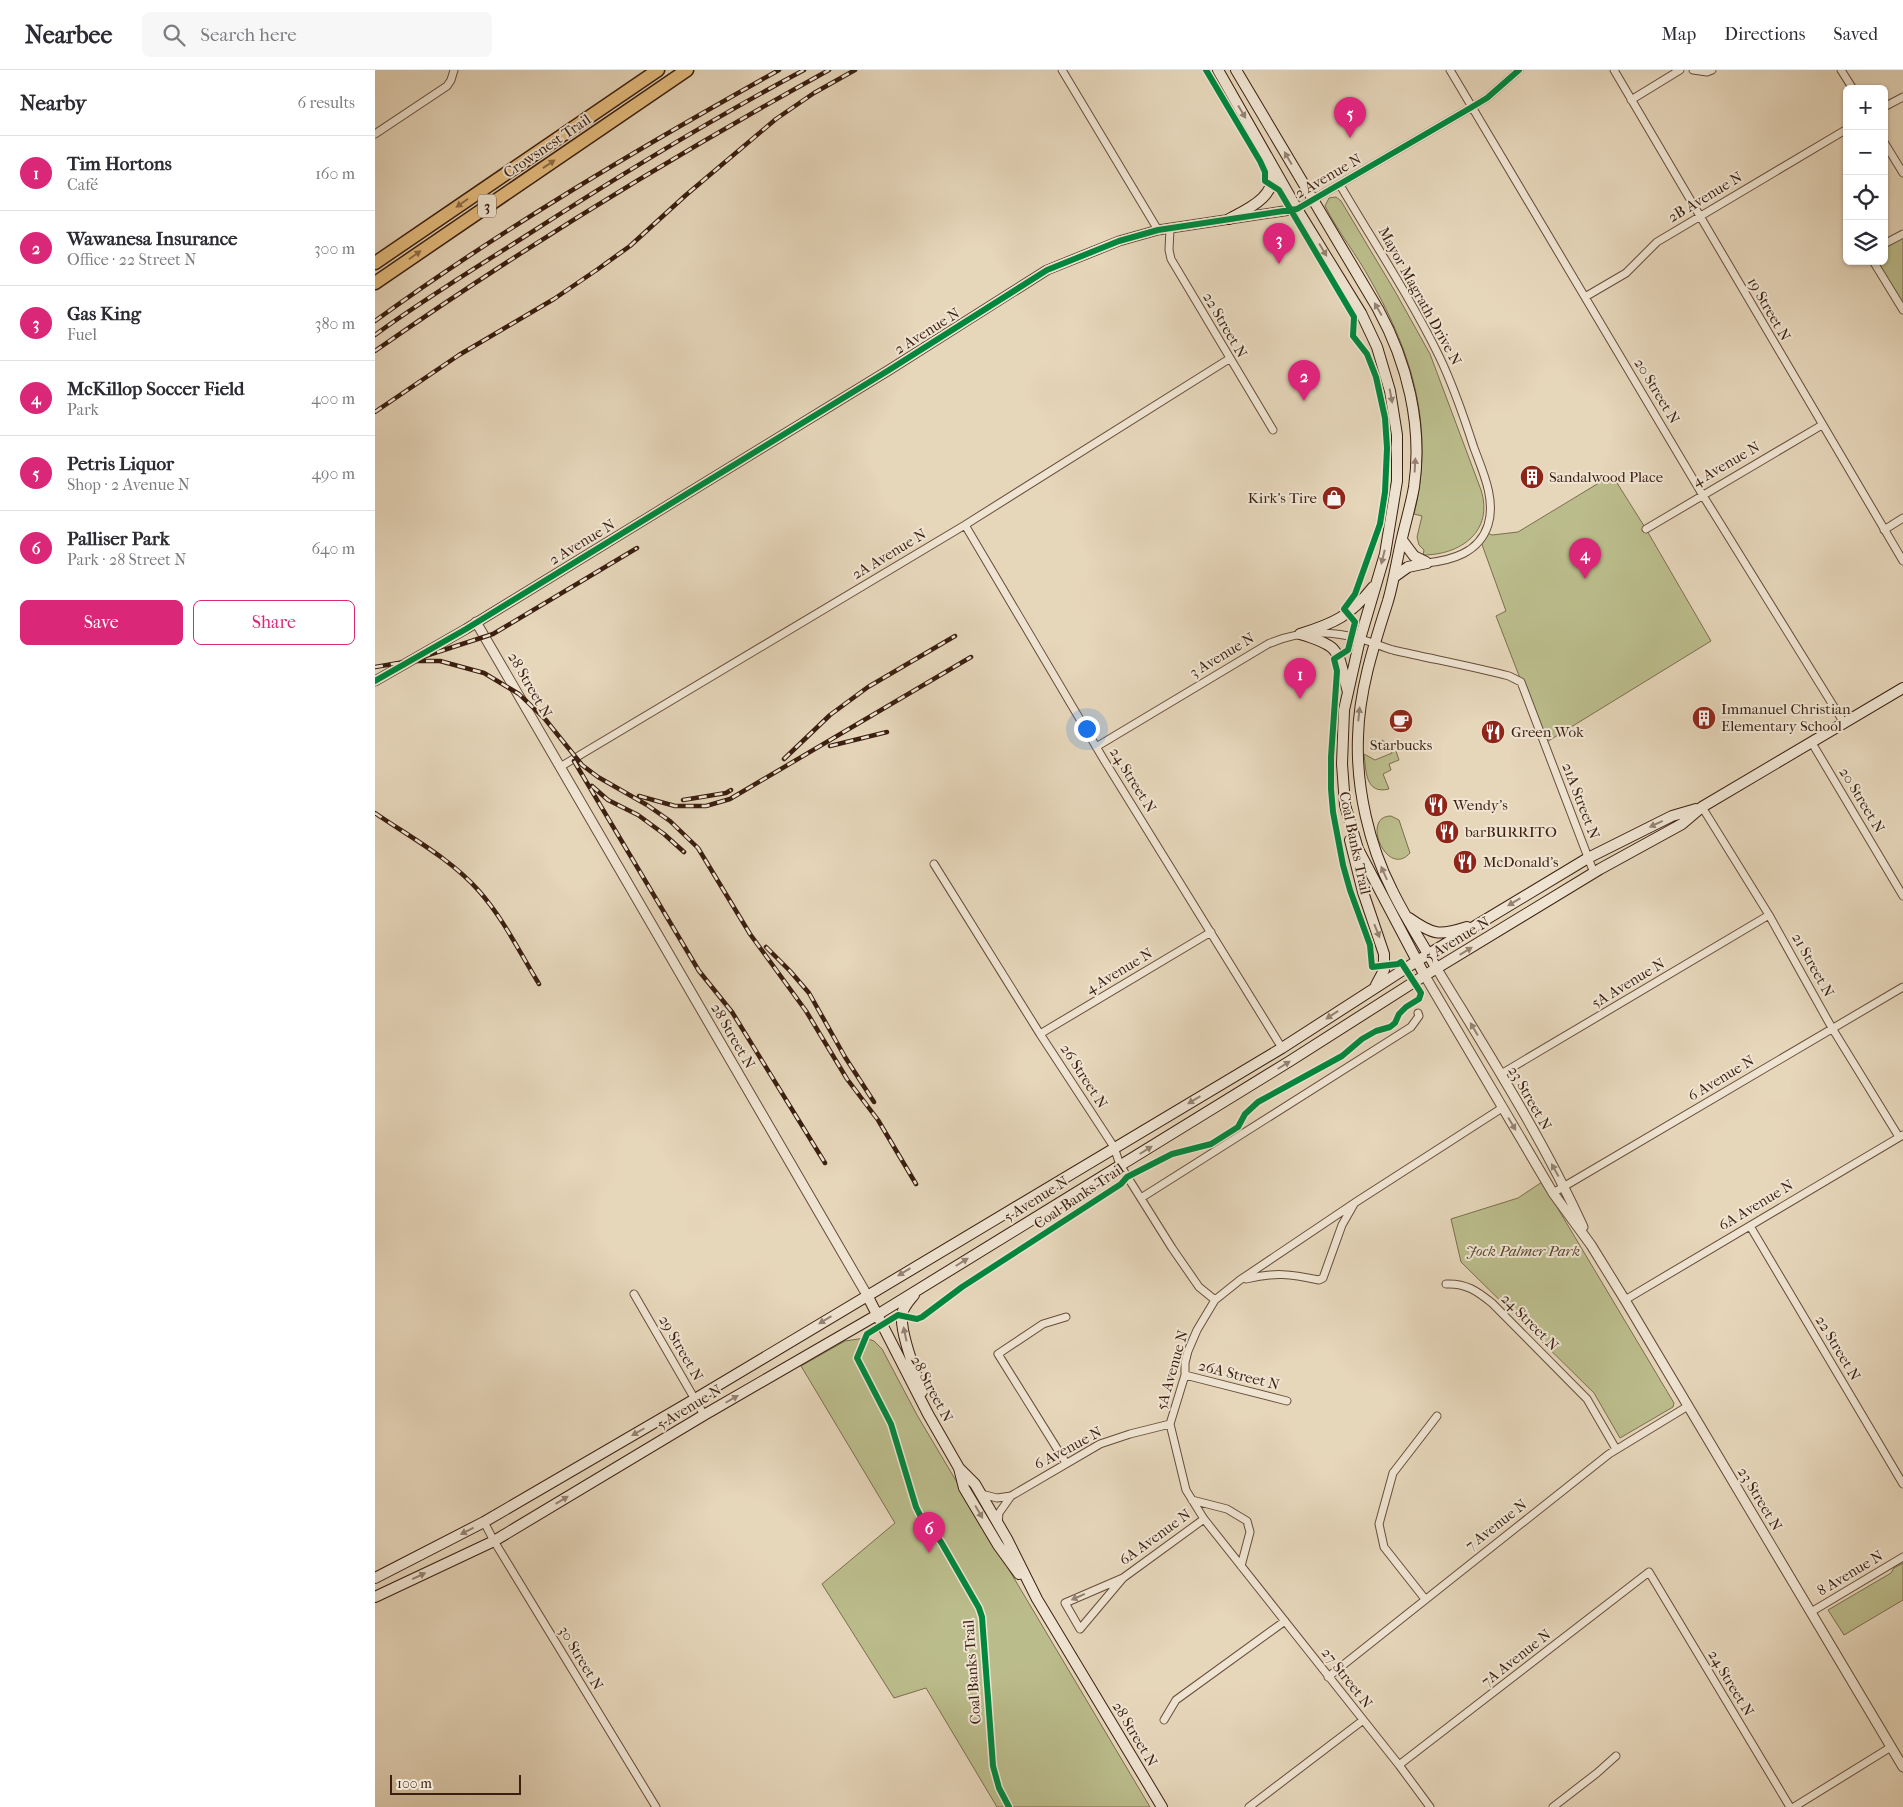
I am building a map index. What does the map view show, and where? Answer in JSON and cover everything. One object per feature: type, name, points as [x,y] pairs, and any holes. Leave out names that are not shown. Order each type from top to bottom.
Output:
[{"type":"highway","points":[[588,116],[650,70]]},
{"type":"highway","name":"Crowsnest Trail","points":[[375,263],[658,70]]},
{"type":"highway","name":"Crowsnest Trail","points":[[375,283],[687,70]]},
{"type":"highway","points":[[599,131],[700,70]]},
{"type":"main road","points":[[1218,70],[1270,158],[1297,209],[1361,313],[1377,347],[1390,391],[1397,435],[1397,481],[1385,554],[1360,639],[1348,694],[1342,726],[1341,745],[1349,838],[1355,863],[1385,954],[1384,970],[1373,988]]},
{"type":"main road","points":[[1236,70],[1387,325],[1407,378],[1416,436],[1414,485],[1395,577],[1363,690],[1357,738],[1363,802],[1376,854],[1391,890],[1437,968]]},
{"type":"main road","points":[[1229,219],[1265,196],[1273,180],[1270,158]]},
{"type":"main road","points":[[1402,540],[1415,556],[1427,563]]},
{"type":"main road","points":[[1395,577],[1409,567],[1427,563]]},
{"type":"main road","points":[[1300,634],[1329,625],[1343,617],[1361,602],[1376,582]]},
{"type":"main road","points":[[1300,634],[1320,640],[1333,647],[1338,653],[1348,694]]},
{"type":"main road","name":"5 Avenue N","points":[[375,1597],[494,1541],[704,1415],[877,1315],[1437,968],[1594,873],[1682,824],[1702,807],[1903,688]]},
{"type":"main road","name":"5 Avenue N","points":[[375,1578],[484,1522],[695,1399],[1282,1048],[1373,988],[1588,858],[1672,816],[1702,807]]},
{"type":"main road","points":[[1348,816],[1364,861],[1425,976]]},
{"type":"main road","points":[[1406,916],[1430,932],[1441,933],[1482,921]]},
{"type":"main road","points":[[921,1288],[905,1306],[902,1316],[905,1337],[928,1414]]},
{"type":"main road","name":"28 Street N","points":[[867,1295],[928,1414],[959,1468],[975,1484],[1037,1599],[1162,1807]]},
{"type":"main road","name":"28 Street N","points":[[959,1468],[964,1488],[998,1545],[1037,1599]]},
{"type":"street","points":[[375,134],[447,86],[454,70]]},
{"type":"street","points":[[1062,70],[1158,230]]},
{"type":"street","name":"20 Street N","points":[[1451,70],[1702,494],[1845,723]]},
{"type":"street","name":"2 Avenue N","points":[[375,681],[476,622],[889,370],[1047,270],[1119,241],[1158,230],[1297,209],[1487,98],[1519,70]]},
{"type":"street","name":"19 Street N","points":[[1613,70],[1903,560]]},
{"type":"street","points":[[1631,100],[1680,70]]},
{"type":"street","points":[[1693,70],[1707,72],[1712,70]]},
{"type":"street","points":[[1841,70],[1850,85]]},
{"type":"street","points":[[1888,105],[1903,97]]},
{"type":"street","name":"2B Avenue N","points":[[1585,297],[1626,274],[1657,242],[1845,130]]},
{"type":"street","points":[[1888,149],[1903,173]]},
{"type":"street","name":"Mayor Magrath Drive N","points":[[1340,185],[1439,356],[1469,433],[1489,496],[1488,525],[1474,546],[1454,558],[1427,563]]},
{"type":"street","name":"22 Street N","points":[[1171,229],[1169,250],[1171,259],[1273,430]]},
{"type":"street","points":[[1888,242],[1903,234]]},
{"type":"street","points":[[1875,265],[1903,310]]},
{"type":"street","name":"2A Avenue N","points":[[560,767],[965,525],[1229,359]]},
{"type":"street","name":"4 Avenue N","points":[[1646,528],[1822,425]]},
{"type":"street","points":[[1884,530],[1903,518]]},
{"type":"street","name":"24 Street N","points":[[965,525],[1096,747],[1282,1048]]},
{"type":"street","name":"28 Street N","points":[[476,622],[867,1295]]},
{"type":"street","name":"3 Avenue N","points":[[1096,747],[1268,644],[1281,638],[1300,634],[1329,633],[1360,639],[1392,650],[1509,676],[1521,682]]},
{"type":"street","name":"21A Street N","points":[[1521,682],[1594,873]]},
{"type":"street","name":"20 Street N","points":[[1812,742],[1903,896]]},
{"type":"street","name":"21 Street N","points":[[1702,807],[1769,915],[1832,1028],[1901,1136]]},
{"type":"street","name":"26 Street N","points":[[934,864],[1040,1034],[1114,1147],[1120,1166],[1172,1248],[1199,1287],[1215,1300]]},
{"type":"street","name":"5A Avenue N","points":[[1501,1074],[1769,915]]},
{"type":"street","name":"4 Avenue N","points":[[1040,1034],[1211,932]]},
{"type":"street","name":"23 Street N","points":[[1437,968],[1501,1074],[1564,1187],[1591,1245]]},
{"type":"street","name":"23 Street N","points":[[1425,976],[1553,1193],[1591,1245],[1625,1300],[1903,1767]]},
{"type":"street","name":"6 Avenue N","points":[[1553,1193],[1903,987]]},
{"type":"street","points":[[1141,1198],[1411,1026],[1419,1016],[1418,1013]]},
{"type":"street","name":"5A Avenue N","points":[[1170,1424],[1185,1375],[1185,1363],[1189,1351],[1197,1330],[1215,1300],[1240,1280],[1356,1202],[1502,1108]]},
{"type":"street","name":"6A Avenue N","points":[[1625,1300],[1901,1136]]},
{"type":"street","name":"5A Avenue N","points":[[1240,1280],[1267,1274],[1296,1275],[1319,1280],[1323,1278],[1342,1225],[1356,1202]]},
{"type":"street","name":"22 Street N","points":[[1749,1226],[1903,1484]]},
{"type":"street","name":"24 Street N","points":[[1446,1284],[1466,1286],[1476,1290],[1492,1303],[1587,1399],[1615,1449]]},
{"type":"street","name":"29 Street N","points":[[634,1294],[704,1415]]},
{"type":"street","points":[[1066,1463],[998,1354],[1043,1324],[1067,1317]]},
{"type":"street","name":"26A Street N","points":[[1185,1375],[1287,1401]]},
{"type":"street","name":"7 Avenue N","points":[[1328,1677],[1615,1449],[1688,1406]]},
{"type":"street","points":[[1425,1599],[1384,1546],[1379,1524],[1393,1473],[1437,1416]]},
{"type":"street","name":"6 Avenue N","points":[[998,1525],[999,1513],[1011,1496],[1066,1463],[1100,1444],[1170,1424]]},
{"type":"street","name":"27 Street N","points":[[1170,1424],[1186,1490],[1204,1519],[1362,1721],[1399,1765],[1430,1807]]},
{"type":"street","points":[[980,1494],[997,1498],[1011,1496]]},
{"type":"street","points":[[1192,1500],[1227,1509],[1247,1520],[1250,1532],[1241,1566]]},
{"type":"street","name":"6A Avenue N","points":[[1123,1578],[1079,1629],[1065,1603],[1123,1578],[1204,1519]]},
{"type":"street","name":"30 Street N","points":[[484,1522],[656,1807]]},
{"type":"street","name":"8 Avenue N","points":[[1811,1612],[1903,1557]]},
{"type":"street","name":"24 Street N","points":[[1649,1572],[1792,1807]]},
{"type":"street","name":"7A Avenue N","points":[[1399,1765],[1649,1572]]},
{"type":"street","points":[[1164,1720],[1177,1700],[1285,1621]]},
{"type":"street","points":[[1249,1807],[1362,1721]]},
{"type":"street","points":[[1792,1807],[1891,1747]]},
{"type":"street","points":[[1553,1807],[1616,1756]]},
{"type":"green space","points":[[1336,197],[1341,201],[1430,354],[1481,490],[1484,505],[1483,517],[1478,529],[1471,538],[1450,551],[1423,555],[1424,550],[1419,545],[1417,537],[1422,516],[1414,514],[1420,483],[1422,452],[1421,422],[1416,393],[1409,365],[1386,309],[1366,271],[1325,206],[1329,198]]},
{"type":"green space","points":[[1903,234],[1903,310],[1875,265],[1888,265],[1888,242]]},
{"type":"green space","points":[[1612,475],[1646,529],[1711,641],[1545,743],[1496,616],[1506,611],[1480,539],[1485,532],[1492,535],[1518,532]]},
{"type":"green space","points":[[1382,740],[1392,747],[1408,744],[1409,747],[1396,751],[1399,760],[1389,764],[1391,770],[1383,774],[1389,789],[1381,790],[1371,785],[1368,780],[1364,754],[1375,760],[1392,753],[1391,749],[1385,748],[1379,743]]},
{"type":"green space","points":[[1391,816],[1399,820],[1410,853],[1401,859],[1393,858],[1386,853],[1377,835],[1378,825],[1382,819]]},
{"type":"green space","name":"Jock Palmer Park","points":[[1542,1182],[1674,1403],[1673,1407],[1620,1438],[1594,1393],[1461,1262],[1451,1219],[1518,1198]]},
{"type":"green space","points":[[865,1338],[874,1341],[882,1349],[917,1415],[1150,1807],[997,1807],[926,1688],[894,1698],[822,1584],[895,1523],[801,1366],[845,1341]]},
{"type":"green space","points":[[1903,1563],[1903,1600],[1844,1635],[1828,1610],[1891,1573],[1894,1568]]},
{"type":"railway","points":[[375,321],[523,221],[676,129],[779,70]]},
{"type":"railway","points":[[375,335],[411,309],[627,172],[733,109],[804,70]]},
{"type":"railway","points":[[375,351],[486,276],[598,204],[829,70]]},
{"type":"railway","points":[[375,412],[459,355],[554,299],[598,269],[630,246],[686,195],[776,119],[814,93],[855,70]]},
{"type":"railway","points":[[375,667],[410,661],[493,634],[637,548]]},
{"type":"railway","points":[[784,759],[830,715],[868,687],[955,636]]},
{"type":"railway","points":[[639,796],[675,806],[706,806],[730,799],[971,657]]},
{"type":"railway","points":[[410,661],[440,661],[484,673],[519,694],[545,719],[582,765],[598,777],[647,805],[670,821],[698,848],[750,934],[806,1011],[847,1079],[878,1120],[916,1184]]},
{"type":"railway","points":[[830,746],[887,732]]},
{"type":"railway","points":[[574,761],[699,971],[732,1012],[825,1163]]},
{"type":"railway","points":[[592,786],[608,800],[638,815],[684,852]]},
{"type":"railway","points":[[683,800],[726,793],[731,790]]},
{"type":"railway","points":[[375,813],[430,849],[468,879],[488,901],[539,984]]},
{"type":"railway","points":[[766,947],[809,993],[845,1057],[874,1102]]},
{"type":"cycle path","name":"Coal Banks Trail","points":[[1009,1807],[999,1788],[993,1766],[982,1617],[979,1608],[941,1542],[921,1517],[916,1507],[891,1424],[857,1358],[867,1334],[898,1315],[917,1319],[922,1317],[962,1287],[1121,1184],[1127,1177],[1172,1154],[1211,1144],[1238,1127],[1245,1114],[1258,1102],[1342,1056],[1362,1039],[1376,1031],[1390,1027],[1406,1007],[1419,999],[1421,993],[1401,962],[1372,967],[1370,945],[1343,865],[1333,812],[1331,789],[1331,757],[1337,671],[1334,659],[1348,650],[1355,622],[1344,609],[1355,594],[1380,524],[1385,492],[1387,448],[1385,418],[1376,377],[1367,354],[1353,336],[1354,317],[1279,190],[1265,181],[1265,172],[1260,161],[1206,70]]},
{"type":"cycle path","points":[[375,681],[466,629],[889,370],[1047,270],[1119,241],[1158,230],[1297,209],[1487,98],[1519,70]]},
{"type":"place","name":"Petris Liquor","points":[[1350,138]]},
{"type":"place","name":"Gas King","points":[[1279,264]]},
{"type":"place","name":"Wawanesa Insurance","points":[[1304,401]]},
{"type":"place","name":"Sandalwood Place","points":[[1532,477]]},
{"type":"place","name":"Kirk's Tire","points":[[1334,498]]},
{"type":"place","name":"McKillop Soccer Field","points":[[1585,579]]},
{"type":"place","name":"Tim Hortons","points":[[1300,699]]},
{"type":"place","name":"Immanuel Christian Elementary School","points":[[1704,718]]},
{"type":"place","name":"Starbucks","points":[[1401,721]]},
{"type":"place","name":"Green Wok","points":[[1493,732]]},
{"type":"place","name":"Wendy's","points":[[1436,805]]},
{"type":"place","name":"barBURRITO","points":[[1447,832]]},
{"type":"place","name":"McDonald's","points":[[1465,862]]},
{"type":"place","name":"Palliser Park","points":[[929,1553]]}]
